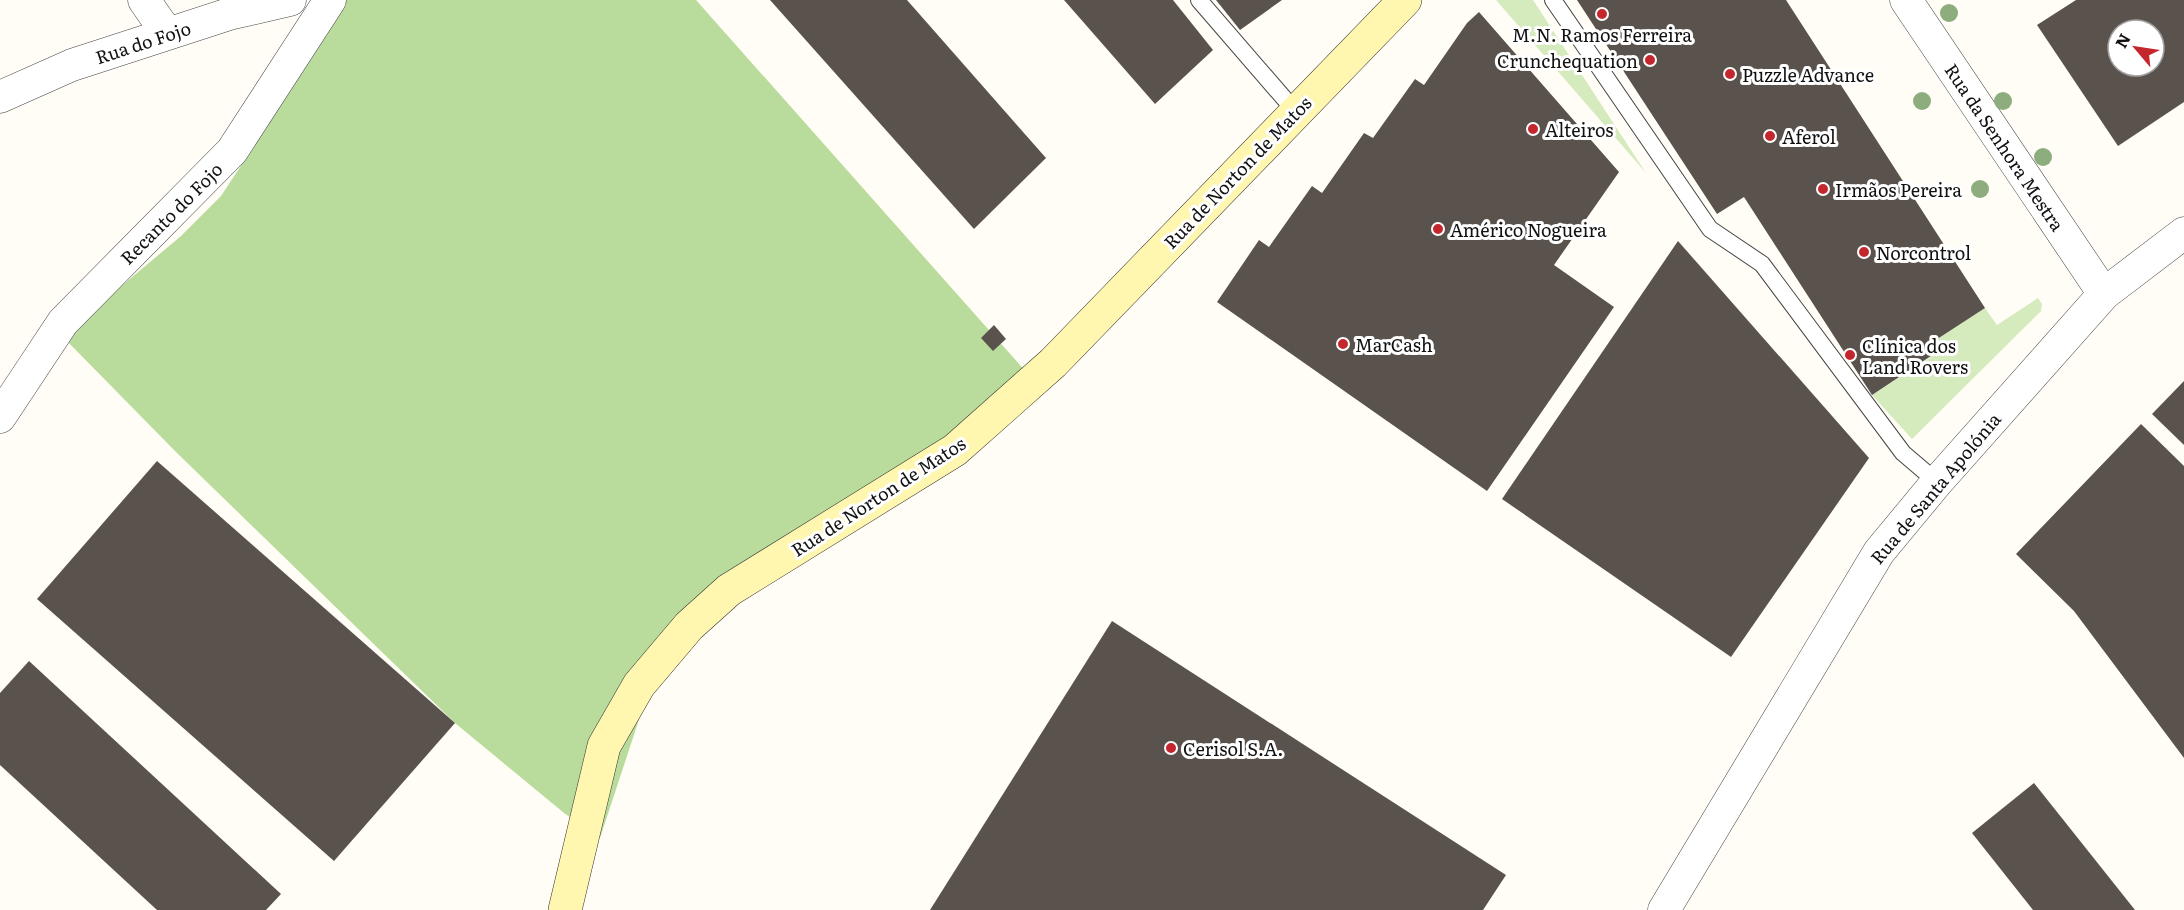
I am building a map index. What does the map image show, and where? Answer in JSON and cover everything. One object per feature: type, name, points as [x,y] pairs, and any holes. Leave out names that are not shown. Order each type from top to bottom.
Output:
[{"type":"street","points":[[144,0],[167,33]]},
{"type":"street","name":"Rua do Fojo","points":[[0,97],[72,65],[167,33],[229,14],[290,0]]},
{"type":"street","name":"Recanto do Fojo","points":[[0,417],[63,321],[232,151],[330,0]]},
{"type":"street","name":"Rua de Norton de Matos","points":[[565,910],[604,746],[639,685],[689,626],[729,590],[955,450],[1053,363],[1405,0]]},
{"type":"street","name":"Rua da Senhora Mestra","points":[[1906,0],[2104,294]]},
{"type":"street","name":"Rua de Santa Apolónia","points":[[1664,910],[1879,552],[1937,482],[2104,294],[2184,232]]},
{"type":"lane","points":[[1199,0],[1295,111]]},
{"type":"lane","points":[[1553,0],[1710,229],[1762,264],[1903,453],[1937,482]]},
{"type":"green space","points":[[338,0],[696,0],[1027,373],[965,438],[722,605],[655,671],[600,838],[564,813],[455,723],[176,452],[62,336],[181,236],[221,196],[252,149]]},
{"type":"green space","points":[[1496,0],[1533,0],[1646,173]]},
{"type":"green space","points":[[2038,298],[2042,304],[2041,311],[1912,439],[1872,395],[1931,357],[1925,347],[1985,308],[1997,325]]},
{"type":"building","points":[[770,0],[907,0],[1046,158],[974,229]]},
{"type":"building","points":[[1064,0],[1173,0],[1213,50],[1155,104]]},
{"type":"building","points":[[1216,0],[1282,0],[1240,30]]},
{"type":"building","points":[[1577,0],[1786,0],[1985,308],[1925,347],[1931,356],[1872,395],[1744,197],[1717,214]]},
{"type":"building","points":[[2076,0],[2184,0],[2184,102],[2118,146],[2037,25]]},
{"type":"building","points":[[1479,12],[1619,172],[1554,265],[1614,307],[1487,491],[1217,302],[1259,240],[1269,247],[1312,186],[1322,193],[1364,133],[1373,138],[1415,79],[1424,85],[1467,23]]},
{"type":"building","points":[[1678,241],[1869,458],[1731,657],[1502,499]]},
{"type":"building","points":[[994,325],[1006,339],[993,351],[981,338]]},
{"type":"building","points":[[2184,381],[2184,445],[2152,414]]},
{"type":"building","points":[[2141,424],[2184,466],[2184,758],[2074,611],[2016,554]]},
{"type":"building","points":[[157,461],[455,723],[334,861],[37,599]]},
{"type":"building","name":"Cerisol S.A.","points":[[1112,621],[1506,875],[1483,910],[930,910]]},
{"type":"building","points":[[29,661],[281,894],[266,910],[157,910],[0,765],[0,693]]},
{"type":"building","points":[[2034,783],[2135,910],[2033,910],[1972,833]]},
{"type":"place","name":"M.N. Ramos Ferreira","points":[[1602,14]]},
{"type":"place","name":"Crunchequation","points":[[1650,60]]},
{"type":"place","name":"Puzzle Advance","points":[[1730,74]]},
{"type":"place","name":"Alteiros","points":[[1533,129]]},
{"type":"place","name":"Aferol","points":[[1770,136]]},
{"type":"place","name":"Irmãos Pereira","points":[[1823,189]]},
{"type":"place","name":"Américo Nogueira","points":[[1438,229]]},
{"type":"place","name":"Norcontrol","points":[[1864,252]]},
{"type":"place","name":"MarCash","points":[[1343,344]]},
{"type":"place","name":"Clínica dos Land Rovers","points":[[1850,355]]},
{"type":"place","name":"Cerisol S.A.","points":[[1171,748]]}]
